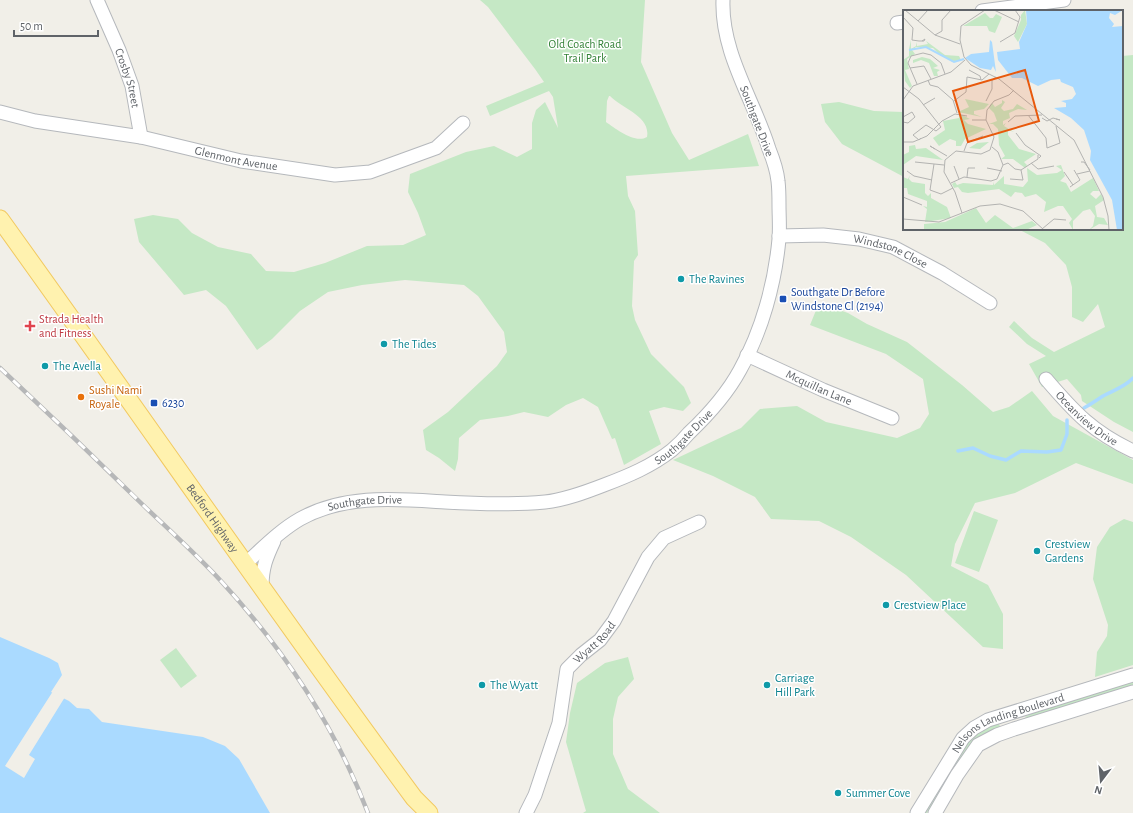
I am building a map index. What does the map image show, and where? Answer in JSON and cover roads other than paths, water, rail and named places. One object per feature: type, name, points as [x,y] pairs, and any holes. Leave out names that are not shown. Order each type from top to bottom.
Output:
[{"type":"main road","name":"Bedford Highway","points":[[0,220],[102,361],[334,690],[414,798],[429,813]]},
{"type":"street","name":"Crosby Street","points":[[97,0],[119,50],[132,86],[141,137]]},
{"type":"street","name":"Southgate Drive","points":[[245,564],[277,534],[302,519],[328,507],[357,501],[406,499],[509,504],[548,502],[585,492],[618,480],[645,467],[672,450],[698,426],[740,371],[747,355],[759,326],[774,275],[779,236],[778,182],[769,147],[746,92],[731,50],[722,12],[723,0]]},
{"type":"street","points":[[989,10],[1064,0]]},
{"type":"street","name":"Glenmont Avenue","points":[[0,112],[35,121],[141,137],[242,161],[335,174],[370,172],[436,148],[463,123]]},
{"type":"street","name":"Windstone Close","points":[[779,236],[823,235],[859,239],[893,247],[942,273],[990,303]]},
{"type":"street","name":"Mcquillan Lane","points":[[747,355],[823,390],[892,418]]},
{"type":"street","name":"Oceanview Drive","points":[[1046,379],[1070,407],[1092,427],[1112,441],[1133,451]]},
{"type":"street","name":"Wyatt Road","points":[[526,813],[535,795],[559,723],[567,670],[580,654],[600,640],[614,621],[648,557],[664,538],[698,522]]},
{"type":"street","points":[[262,587],[262,571],[277,534]]},
{"type":"street","name":"Nelsons Landing Boulevard","points":[[917,813],[963,738],[974,728],[988,720],[1133,675]]},
{"type":"street","name":"Nelsons Landing Boulevard","points":[[935,813],[957,775],[978,745],[1008,731],[1133,692]]},
{"type":"water","points":[[0,637],[58,663],[62,675],[51,692],[69,701],[77,708],[89,709],[102,722],[203,737],[225,746],[239,759],[270,813],[0,813]]},
{"type":"waterway","points":[[1084,408],[1123,386],[1133,378]]},
{"type":"waterway","points":[[958,451],[973,448],[990,456],[1006,460],[1021,451],[1047,452],[1061,450],[1067,434],[1067,420]]},
{"type":"railway","points":[[0,368],[191,551],[243,606],[286,661],[305,689],[340,749],[368,813]]},
{"type":"place","name":"The Ravines","points":[[681,279]]},
{"type":"place","name":"Southgate Dr Before Windstone Cl (2194)","points":[[783,299]]},
{"type":"place","name":"Strada Health and Fitness","points":[[30,326]]},
{"type":"place","name":"The Tides","points":[[384,344]]},
{"type":"place","name":"The Avella","points":[[45,366]]},
{"type":"place","name":"Sushi Nami Royale","points":[[81,397]]},
{"type":"place","name":"6230","points":[[154,403]]},
{"type":"place","name":"Crestview Gardens","points":[[1037,551]]},
{"type":"place","name":"Crestview Place","points":[[886,605]]},
{"type":"place","name":"The Wyatt","points":[[482,685]]},
{"type":"place","name":"Carriage Hill Park","points":[[767,685]]},
{"type":"place","name":"Summer Cove","points":[[838,793]]},
{"type":"park label","name":"Old Coach Road Trail Park","points":[[585,51]]}]
